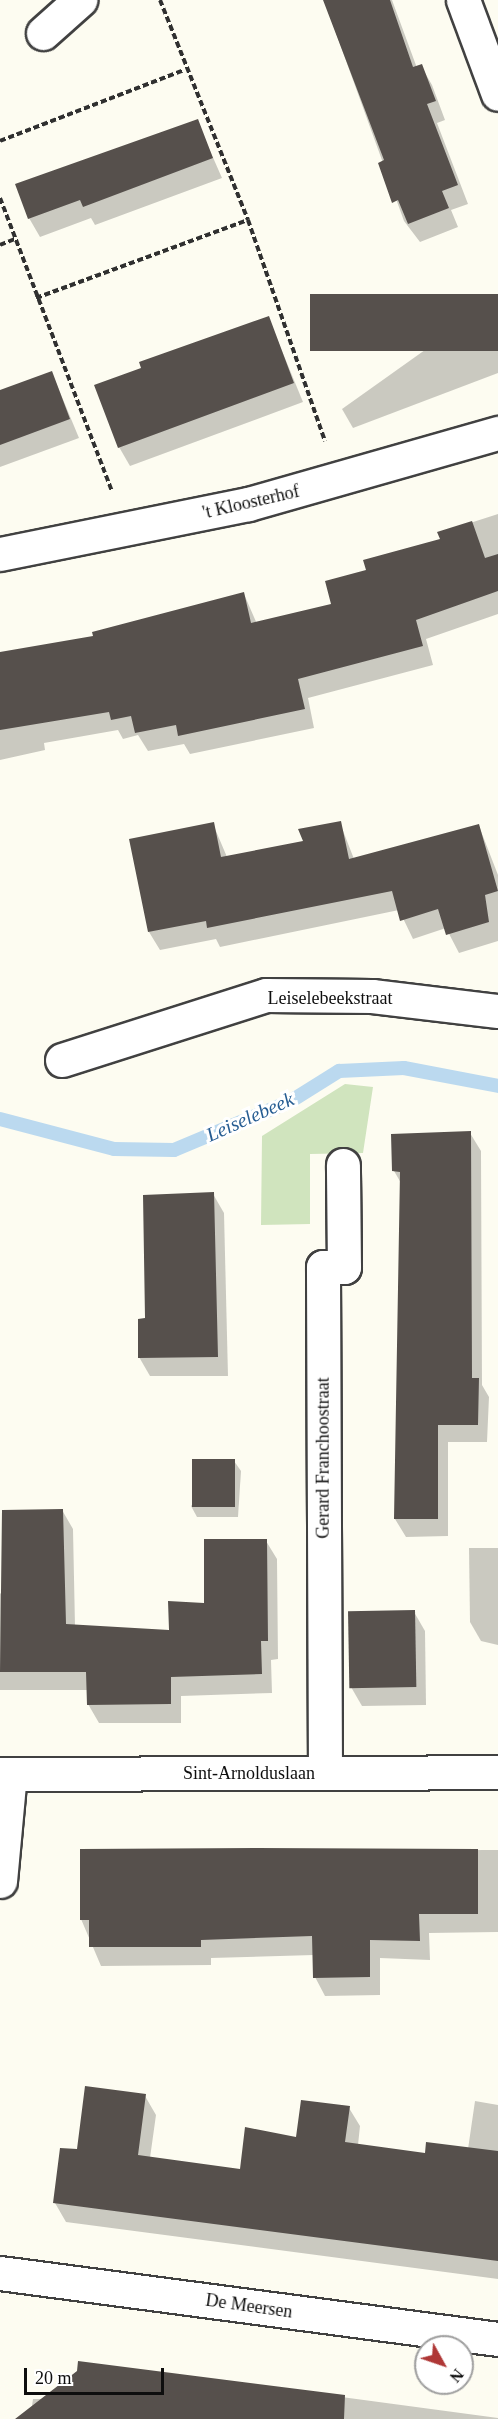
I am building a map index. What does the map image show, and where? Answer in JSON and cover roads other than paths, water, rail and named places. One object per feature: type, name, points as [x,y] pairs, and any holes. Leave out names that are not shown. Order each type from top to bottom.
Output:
[{"type":"street","points":[[43,33],[80,0]]},
{"type":"street","points":[[463,0],[498,94]]},
{"type":"street","name":"'t Kloosterhof","points":[[0,554],[339,482],[498,433]]},
{"type":"street","name":"Leiselebeekstraat","points":[[62,1060],[267,995],[372,996],[498,1011]]},
{"type":"street","name":"Gerard Franchoostraat","points":[[324,1773],[323,1267],[344,1267],[343,1165]]},
{"type":"street","name":"Sint-Arnolduslaan","points":[[5,1774],[498,1772]]},
{"type":"street","points":[[0,1881],[5,1774]]},
{"type":"street","name":"De Meersen","points":[[0,2273],[498,2339]]},
{"type":"waterway","name":"Leiselebeek","points":[[0,1119],[114,1149],[174,1150],[291,1101],[339,1071],[404,1068],[498,1086]]}]
